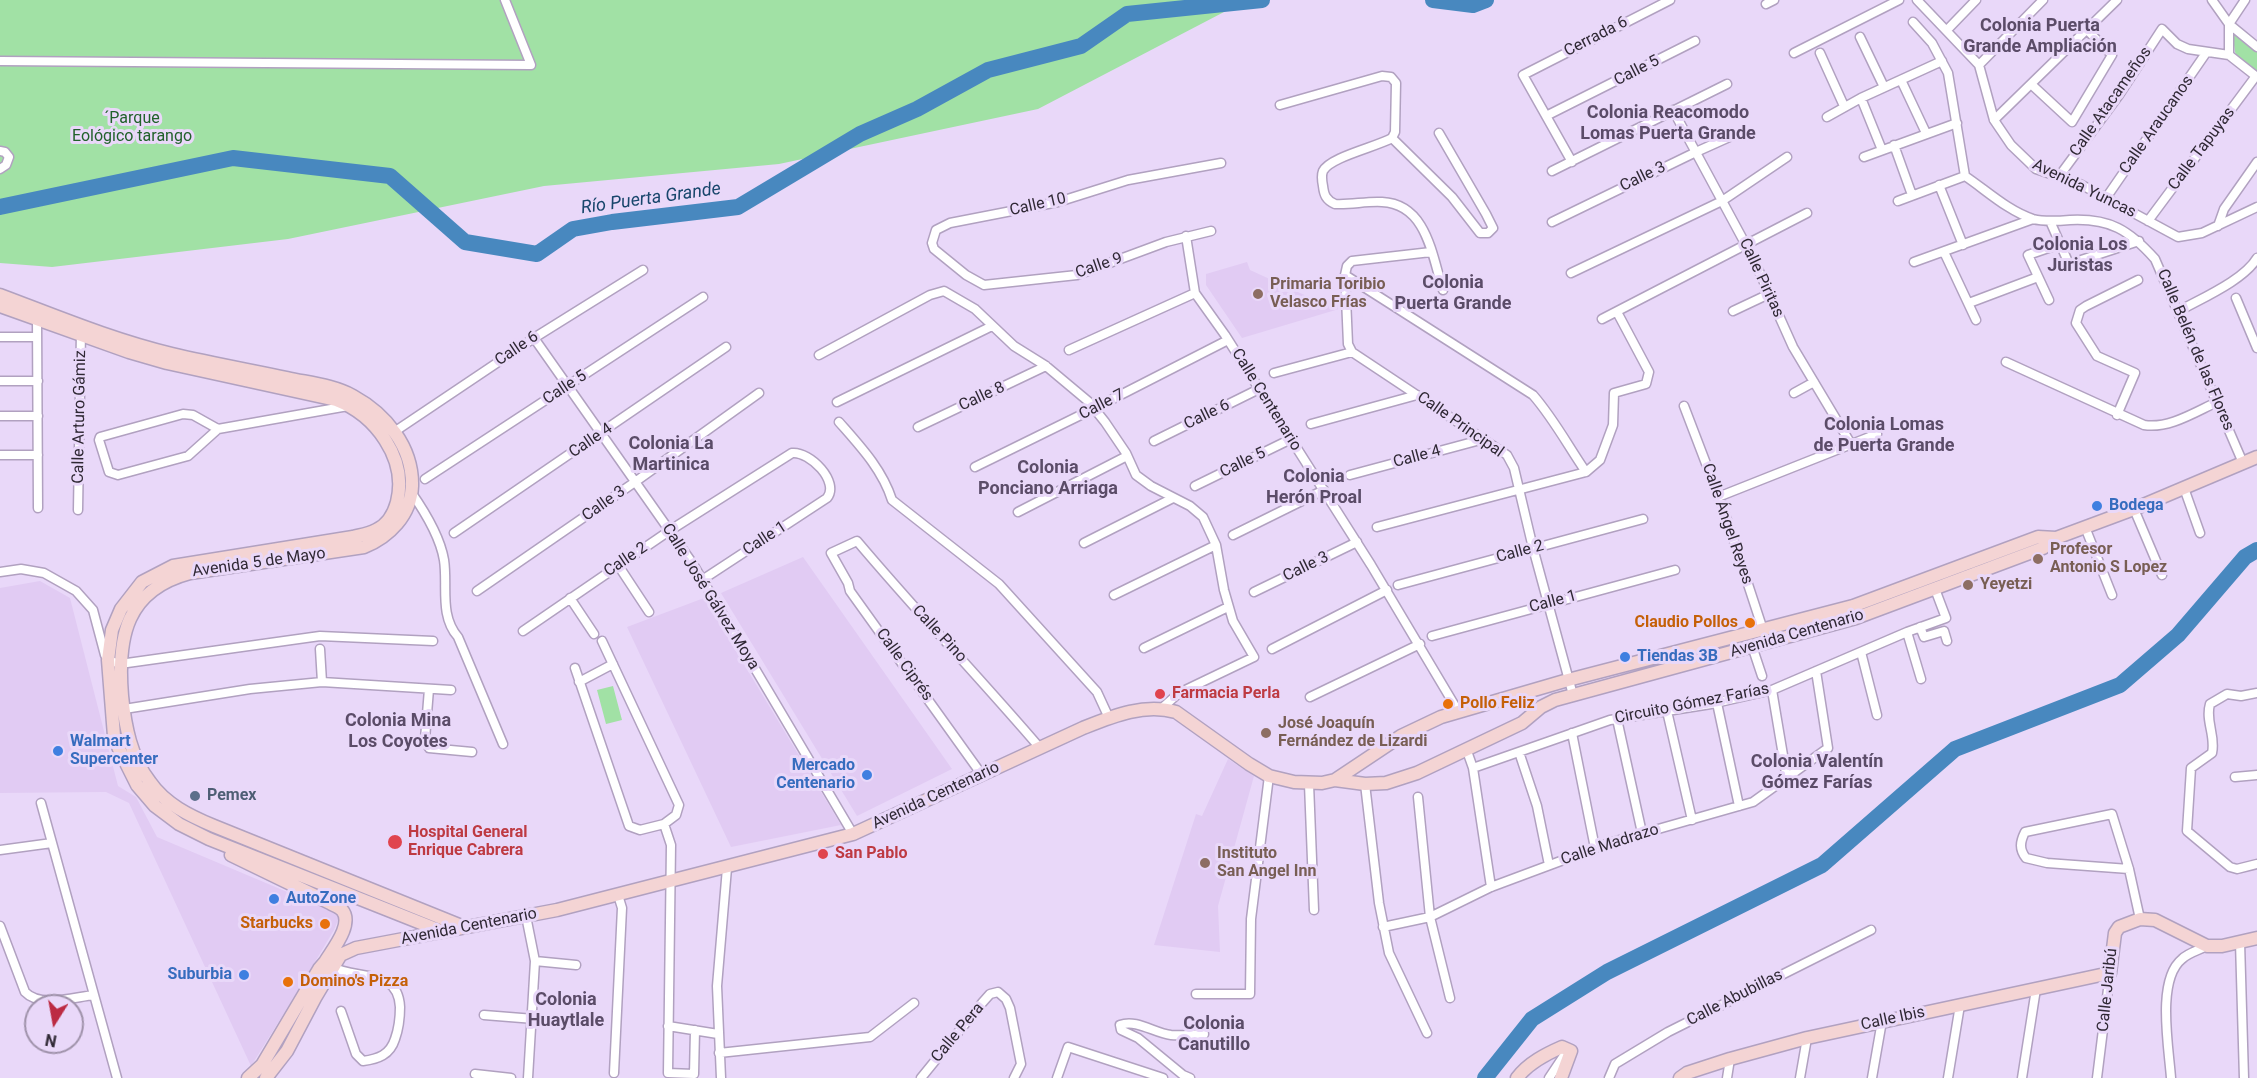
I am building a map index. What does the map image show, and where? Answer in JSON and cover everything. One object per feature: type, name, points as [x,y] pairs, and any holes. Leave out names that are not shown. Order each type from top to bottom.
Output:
[{"type":"main road","name":"Avenida 5 de Mayo","points":[[0,295],[129,352],[167,363],[328,397],[348,406],[386,439],[393,453],[399,478],[399,493],[395,509],[385,524],[367,534],[173,578],[144,598],[129,619],[114,662],[118,710],[150,793],[172,819],[209,839],[442,932]]},
{"type":"main road","name":"Avenida 5 de Mayo","points":[[0,306],[37,319],[171,354],[339,390],[367,405],[394,432],[409,464],[411,492],[400,520],[392,530],[376,542],[356,549],[269,556]]},
{"type":"main road","name":"Avenida Centenario","points":[[248,1078],[262,1065],[305,991],[329,965],[356,948],[526,916],[618,895],[853,834],[1107,719],[1149,708],[1162,708],[1176,712],[1236,756],[1269,776],[1281,780],[1309,784],[1335,780],[1365,784],[1400,780],[1467,751],[1522,723],[1541,707],[1573,695],[1856,618],[2043,548],[2055,538],[2134,509],[2257,456]]},
{"type":"main road","name":"Avenida Centenario","points":[[1335,780],[1411,730],[1458,711],[1853,606],[2038,537],[2055,538]]},
{"type":"main road","points":[[1536,691],[1541,707]]},
{"type":"main road","name":"Avenida 5 de Mayo","points":[[150,793],[194,818],[465,928]]},
{"type":"main road","points":[[209,839],[234,856],[343,911],[346,920],[344,930],[329,965]]},
{"type":"main road","points":[[2140,919],[2155,920],[2207,946],[2222,946],[2257,938]]},
{"type":"main road","name":"Calle Jaribú","points":[[2110,973],[2115,933],[2119,927],[2140,919]]},
{"type":"main road","name":"Avenida Centenario","points":[[266,1078],[287,1051],[315,998],[329,965]]},
{"type":"main road","name":"Calle Ibis","points":[[1680,1078],[1688,1073],[1730,1059],[1807,1038],[2110,973]]},
{"type":"main road","points":[[1517,1078],[1523,1069],[1562,1047],[1569,1049],[1571,1055],[1561,1078]]},
{"type":"street","points":[[0,61],[531,65],[505,0]]},
{"type":"street","name":"Cerrada 6","points":[[1546,116],[1523,75],[1670,0]]},
{"type":"street","points":[[1794,53],[1899,0]]},
{"type":"street","name":"Avenida Yuncas","points":[[1917,0],[1979,65],[1995,120],[2011,145],[2036,169],[2060,176],[2106,198],[2178,237],[2188,237],[2218,226],[2257,207]]},
{"type":"street","points":[[1947,30],[1976,0]]},
{"type":"street","points":[[1979,65],[2043,0]]},
{"type":"street","points":[[1995,120],[2117,0]]},
{"type":"street","points":[[2212,0],[2229,24],[2257,47]]},
{"type":"street","points":[[2229,55],[2229,24],[2245,0]]},
{"type":"street","points":[[1898,201],[1965,176],[1948,73],[1932,43],[1912,22]]},
{"type":"street","name":"Calle Atacameños","points":[[2060,176],[2119,95],[2162,29],[2177,44],[2196,52],[2206,53]]},
{"type":"street","points":[[2032,85],[2072,122],[2112,55],[2087,30]]},
{"type":"street","points":[[1860,38],[1884,87]]},
{"type":"street","name":"Calle 5","points":[[1546,116],[1695,41]]},
{"type":"street","points":[[1820,53],[1844,106]]},
{"type":"street","points":[[2206,53],[2229,55],[2257,77]]},
{"type":"street","name":"Calle Araucanos","points":[[2106,198],[2206,53]]},
{"type":"street","points":[[1827,117],[1844,106],[1942,61]]},
{"type":"street","points":[[1280,105],[1382,76],[1390,77],[1396,83],[1395,132],[1392,138],[1333,161],[1324,170],[1323,193],[1328,201],[1335,204],[1375,201],[1401,206],[1420,223],[1426,233],[1443,290]]},
{"type":"street","name":"Calle Tapuyas","points":[[2148,221],[2257,77]]},
{"type":"street","points":[[1900,80],[1926,133]]},
{"type":"street","points":[[1552,171],[1726,84]]},
{"type":"street","points":[[1861,98],[1882,150]]},
{"type":"street","name":"Calle Piritas","points":[[1673,110],[1746,245],[1794,347],[1851,444]]},
{"type":"street","points":[[1546,116],[1572,162]]},
{"type":"street","points":[[1864,158],[1957,123]]},
{"type":"street","points":[[1392,138],[1452,197],[1480,233],[1488,233],[1493,228],[1439,133]]},
{"type":"street","name":"Calle 3","points":[[1552,222],[1736,134]]},
{"type":"street","points":[[1894,145],[1912,195]]},
{"type":"street","points":[[0,150],[9,157],[6,165],[0,169]]},
{"type":"street","points":[[1571,273],[1722,201],[1787,158]]},
{"type":"street","points":[[2218,226],[2224,209],[2257,162]]},
{"type":"street","name":"Calle 10","points":[[984,285],[966,275],[934,249],[932,243],[936,231],[950,223],[1058,202],[1128,180],[1221,163]]},
{"type":"street","name":"Calle Belén de las Flores","points":[[1965,176],[2033,219],[2050,221],[2086,219],[2126,230],[2139,241],[2155,258],[2243,463]]},
{"type":"street","points":[[1939,185],[1964,244]]},
{"type":"street","points":[[1602,319],[1807,213]]},
{"type":"street","points":[[1914,262],[2033,219]]},
{"type":"street","points":[[2050,221],[2069,264],[2139,241]]},
{"type":"street","name":"Calle 9","points":[[984,285],[1077,275],[1186,236],[1211,231]]},
{"type":"street","name":"Calle Centenario","points":[[1186,236],[1195,293],[1228,340],[1357,542],[1458,711]]},
{"type":"street","points":[[2049,300],[2028,255],[2060,244]]},
{"type":"street","points":[[1274,373],[1352,352],[1348,344],[1345,275],[1347,266],[1352,261],[1431,252]]},
{"type":"street","points":[[1944,252],[1976,320]]},
{"type":"street","points":[[2179,311],[2238,277],[2257,258]]},
{"type":"street","name":"Calle 6","points":[[394,432],[534,338],[643,270]]},
{"type":"street","points":[[1345,275],[1533,395],[1551,416],[1586,472]]},
{"type":"street","points":[[1969,303],[2038,277]]},
{"type":"street","points":[[2117,415],[2135,373],[2097,356],[2076,323],[2077,317],[2085,306],[2138,280]]},
{"type":"street","points":[[819,355],[930,295],[944,291],[975,309],[1014,346],[1046,366],[1095,408],[1127,456],[1136,475],[1150,486],[1190,506],[1203,517],[1216,545],[1228,607],[1233,621],[1254,657],[1179,693],[1162,708]]},
{"type":"street","points":[[1069,350],[1195,293]]},
{"type":"street","points":[[1733,311],[1769,294]]},
{"type":"street","name":"Calle 5","points":[[425,479],[703,297]]},
{"type":"street","points":[[2236,298],[2257,348]]},
{"type":"street","points":[[1377,528],[1586,472],[1600,460],[1613,425],[1614,393],[1646,384],[1648,378],[1648,372],[1617,312]]},
{"type":"street","points":[[37,319],[38,508]]},
{"type":"street","points":[[837,402],[992,327]]},
{"type":"street","name":"Calle Arturo Gámiz","points":[[78,510],[81,329]]},
{"type":"street","points":[[0,337],[37,338]]},
{"type":"street","name":"Calle José Gálvez Moya","points":[[534,338],[702,580],[853,834]]},
{"type":"street","name":"Calle 7","points":[[975,467],[1228,340]]},
{"type":"street","name":"Calle 4","points":[[454,533],[726,347]]},
{"type":"street","name":"Calle Principal","points":[[1352,352],[1507,455],[1514,468],[1573,695]]},
{"type":"street","points":[[2006,362],[2117,415],[2144,425],[2156,427],[2217,402]]},
{"type":"street","name":"Calle 8","points":[[918,427],[1046,366]]},
{"type":"street","points":[[0,381],[38,381]]},
{"type":"street","points":[[1794,393],[1814,382]]},
{"type":"street","name":"Calle 6","points":[[1154,441],[1259,389]]},
{"type":"street","name":"Calle 3","points":[[477,591],[759,393]]},
{"type":"street","points":[[1311,424],[1417,395]]},
{"type":"street","points":[[218,429],[193,415],[183,414],[100,437],[99,440],[109,472],[118,475],[188,456],[218,429],[348,406]]},
{"type":"street","name":"Calle Ángel Reyes","points":[[1684,406],[1718,497],[1767,642]]},
{"type":"street","points":[[0,416],[38,416]]},
{"type":"street","points":[[839,422],[871,459],[887,484],[892,500],[999,584],[1097,692],[1107,719]]},
{"type":"street","points":[[1718,497],[1877,434]]},
{"type":"street","name":"Calle 5","points":[[1196,486],[1291,439]]},
{"type":"street","name":"Calle 4","points":[[1350,475],[1485,439]]},
{"type":"street","name":"Calle 1","points":[[702,580],[828,498],[832,487],[816,462],[805,454],[792,453]]},
{"type":"street","name":"Calle 2","points":[[523,631],[669,531],[792,453]]},
{"type":"street","points":[[0,455],[38,455]]},
{"type":"street","points":[[1018,512],[1127,456]]},
{"type":"street","points":[[2184,488],[2200,532]]},
{"type":"street","points":[[1233,535],[1324,490]]},
{"type":"street","points":[[411,492],[423,509],[440,544],[444,560],[446,609],[452,628],[458,637],[503,744]]},
{"type":"street","points":[[1084,543],[1173,498]]},
{"type":"street","points":[[2134,509],[2162,574]]},
{"type":"street","name":"Calle 2","points":[[1398,585],[1643,519]]},
{"type":"street","points":[[2085,527],[2112,595]]},
{"type":"street","name":"Calle Pino","points":[[831,553],[857,541],[1040,748]]},
{"type":"street","name":"Calle 3","points":[[1254,592],[1357,542]]},
{"type":"street","points":[[1114,595],[1216,545]]},
{"type":"street","name":"Calle Ciprés","points":[[831,553],[850,591],[982,775]]},
{"type":"street","points":[[618,565],[649,612]]},
{"type":"street","points":[[0,572],[21,569],[44,573],[76,591],[93,610],[102,648],[114,662],[320,636],[433,641]]},
{"type":"street","name":"Calle 1","points":[[1432,636],[1675,570]]},
{"type":"street","name":"Circuito Gómez Farías","points":[[1473,768],[1617,719],[1717,703],[1772,690],[1907,632],[1946,618],[1935,589]]},
{"type":"street","points":[[1272,649],[1387,590]]},
{"type":"street","points":[[570,598],[594,634]]},
{"type":"street","points":[[1144,648],[1228,607]]},
{"type":"street","points":[[1920,627],[1924,637],[1944,632],[1947,641]]},
{"type":"street","points":[[1907,632],[1921,679]]},
{"type":"street","points":[[575,668],[629,826],[636,831],[664,824],[676,815],[679,805],[602,641]]},
{"type":"street","points":[[1310,697],[1420,644]]},
{"type":"street","points":[[1752,646],[1762,676]]},
{"type":"street","points":[[320,649],[322,682]]},
{"type":"street","points":[[1861,652],[1877,715]]},
{"type":"street","points":[[579,682],[613,664]]},
{"type":"street","name":"Calle Madrazo","points":[[1383,927],[1430,917],[1491,887],[1595,848],[1753,802],[1828,748],[1816,671]]},
{"type":"street","points":[[118,710],[250,689],[322,682],[452,690]]},
{"type":"street","points":[[429,689],[425,739],[429,748],[472,752]]},
{"type":"street","points":[[1772,690],[1787,779]]},
{"type":"street","points":[[2257,693],[2241,696],[2227,694],[2210,704],[2207,714],[2214,744],[2212,753],[2191,768],[2187,831],[2230,867],[2237,869],[2257,864]]},
{"type":"street","points":[[1717,703],[1739,806]]},
{"type":"street","points":[[1667,711],[1692,820]]},
{"type":"street","points":[[1617,719],[1642,833]]},
{"type":"street","points":[[1572,733],[1595,848]]},
{"type":"street","points":[[1467,751],[1473,768],[1491,887]]},
{"type":"street","points":[[1520,752],[1537,806],[1549,865]]},
{"type":"street","points":[[2235,777],[2257,775]]},
{"type":"street","points":[[1196,994],[1250,994],[1251,919],[1269,776]]},
{"type":"street","points":[[1309,784],[1314,909]]},
{"type":"street","points":[[1365,784],[1383,927],[1389,953],[1427,1033]]},
{"type":"street","points":[[1418,797],[1430,917],[1450,998]]},
{"type":"street","points":[[41,803],[117,1078]]},
{"type":"street","points":[[2129,869],[2047,863],[2026,858],[2021,849],[2021,840],[2025,832],[2112,814],[2129,869],[2140,919]]},
{"type":"street","points":[[664,824],[671,845],[668,1073],[694,1074],[695,1030]]},
{"type":"street","points":[[0,850],[52,843]]},
{"type":"street","points":[[720,1078],[717,986],[727,868]]},
{"type":"street","points":[[614,1073],[621,908],[618,895]]},
{"type":"street","points":[[526,916],[535,961],[528,1078]]},
{"type":"street","points":[[0,926],[25,992],[30,998],[41,1000],[94,995]]},
{"type":"street","name":"Calle Abubillas","points":[[1609,1078],[1615,1064],[1668,1032],[1872,930]]},
{"type":"street","points":[[2240,942],[2244,1078]]},
{"type":"street","points":[[2171,1078],[2167,1000],[2170,978],[2181,959],[2207,946]]},
{"type":"street","points":[[535,961],[576,965]]},
{"type":"street","points":[[329,965],[386,980],[394,987],[399,1000],[400,1019],[395,1042],[385,1055],[375,1060],[363,1060],[356,1054],[341,1011]]},
{"type":"street","name":"Calle Jaribú","points":[[2097,1078],[2110,973]]},
{"type":"street","points":[[2022,1078],[2036,989]]},
{"type":"street","name":"Calle Pera","points":[[921,1078],[990,994],[998,992],[1006,999],[1010,1008],[1021,1064],[1014,1078]]},
{"type":"street","points":[[719,1053],[870,1037],[915,1003]]},
{"type":"street","points":[[1948,1078],[1960,1005]]},
{"type":"street","points":[[484,1015],[572,1022]]},
{"type":"street","points":[[1872,1078],[1882,1021]]},
{"type":"street","points":[[1183,1077],[1138,1038],[1121,1030],[1120,1025],[1126,1023],[1137,1025],[1170,1035],[1204,1034]]},
{"type":"street","points":[[668,1026],[718,1034]]},
{"type":"street","points":[[1800,1078],[1807,1038]]},
{"type":"street","points":[[1057,1078],[1068,1047],[1163,1078]]},
{"type":"street","points":[[1549,1078],[1569,1049]]},
{"type":"street","points":[[1727,1078],[1730,1059]]},
{"type":"street","points":[[475,1074],[511,1078]]},
{"type":"shaded area","name":"Primaria Toribio Velasco Frías","points":[[1247,262],[1250,270],[1324,304],[1338,304],[1339,309],[1242,338],[1206,285],[1206,274]]},
{"type":"shaded area","points":[[803,557],[952,769],[857,816],[721,593]]},
{"type":"shaded area","points":[[40,581],[70,598],[118,786],[136,797],[157,837],[337,913],[338,920],[334,930],[251,1066],[129,803],[106,792],[0,793],[0,588]]},
{"type":"shaded area","points":[[704,598],[841,825],[731,847],[627,627]]},
{"type":"shaded area","name":"Instituto San Angel Inn","points":[[1228,759],[1254,776],[1218,906],[1220,952],[1154,945],[1196,814],[1202,816]]},
{"type":"green space","name":"´Parque Eológico tarango","points":[[0,0],[1247,0],[1038,109],[779,164],[544,186],[288,239],[52,267],[0,263]]},
{"type":"green space","points":[[2231,28],[2257,49],[2257,72],[2236,57]]},
{"type":"green space","points":[[613,686],[622,720],[606,724],[597,690]]},
{"type":"waterway","name":"Río Puerta Grande","points":[[0,207],[233,158],[390,176],[465,242],[537,254],[573,229],[738,207],[860,134],[917,109],[988,70],[1081,46],[1127,14],[1262,0]]},
{"type":"waterway","name":"Río Puerta Grande","points":[[1433,0],[1473,5],[1486,0]]},
{"type":"waterway","points":[[1485,1078],[1532,1019],[1607,972],[1822,865],[1955,749],[2120,685],[2178,635],[2245,557],[2257,550]]},
{"type":"place","name":"Primaria Toribio Velasco Frías","points":[[1258,294]]},
{"type":"place","name":"Bodega","points":[[2097,506]]},
{"type":"place","name":"Profesor Antonio S Lopez","points":[[2038,559]]},
{"type":"place","name":"Yeyetzi","points":[[1968,585]]},
{"type":"place","name":"Claudio Pollos","points":[[1750,623]]},
{"type":"place","name":"Tiendas 3B","points":[[1625,657]]},
{"type":"place","name":"Farmacia Perla","points":[[1160,694]]},
{"type":"place","name":"Pollo Feliz","points":[[1448,704]]},
{"type":"place","name":"José Joaquín Fernández de Lizardi","points":[[1266,733]]},
{"type":"place","name":"Walmart Supercenter","points":[[58,751]]},
{"type":"place","name":"Mercado Centenario","points":[[867,775]]},
{"type":"place","name":"Pemex","points":[[195,796]]},
{"type":"place","name":"Hospital General Enrique Cabrera","points":[[395,842]]},
{"type":"place","name":"San Pablo","points":[[823,854]]},
{"type":"place","name":"Instituto San Angel Inn","points":[[1205,863]]},
{"type":"place","name":"AutoZone","points":[[274,899]]},
{"type":"place","name":"Starbucks","points":[[325,924]]},
{"type":"place","name":"Suburbia","points":[[244,975]]},
{"type":"place","name":"Domino's Pizza","points":[[288,982]]},
{"type":"district","name":"Colonia Puerta Grande Ampliación","points":[[2040,36]]},
{"type":"district","name":"Colonia Reacomodo Lomas Puerta Grande","points":[[1668,123]]},
{"type":"district","name":"Colonia Los Juristas","points":[[2080,255]]},
{"type":"district","name":"Colonia Puerta Grande","points":[[1453,293]]},
{"type":"district","name":"Colonia Lomas de Puerta Grande","points":[[1884,435]]},
{"type":"district","name":"Colonia La Martinica","points":[[671,454]]},
{"type":"district","name":"Colonia Ponciano Arriaga","points":[[1048,478]]},
{"type":"district","name":"Colonia Herón Proal","points":[[1314,487]]},
{"type":"district","name":"Colonia Mina Los Coyotes","points":[[398,731]]},
{"type":"district","name":"Colonia Valentín Gómez Farías","points":[[1817,772]]},
{"type":"district","name":"Colonia Huaytlale","points":[[566,1010]]},
{"type":"district","name":"Colonia Canutillo","points":[[1214,1034]]}]
